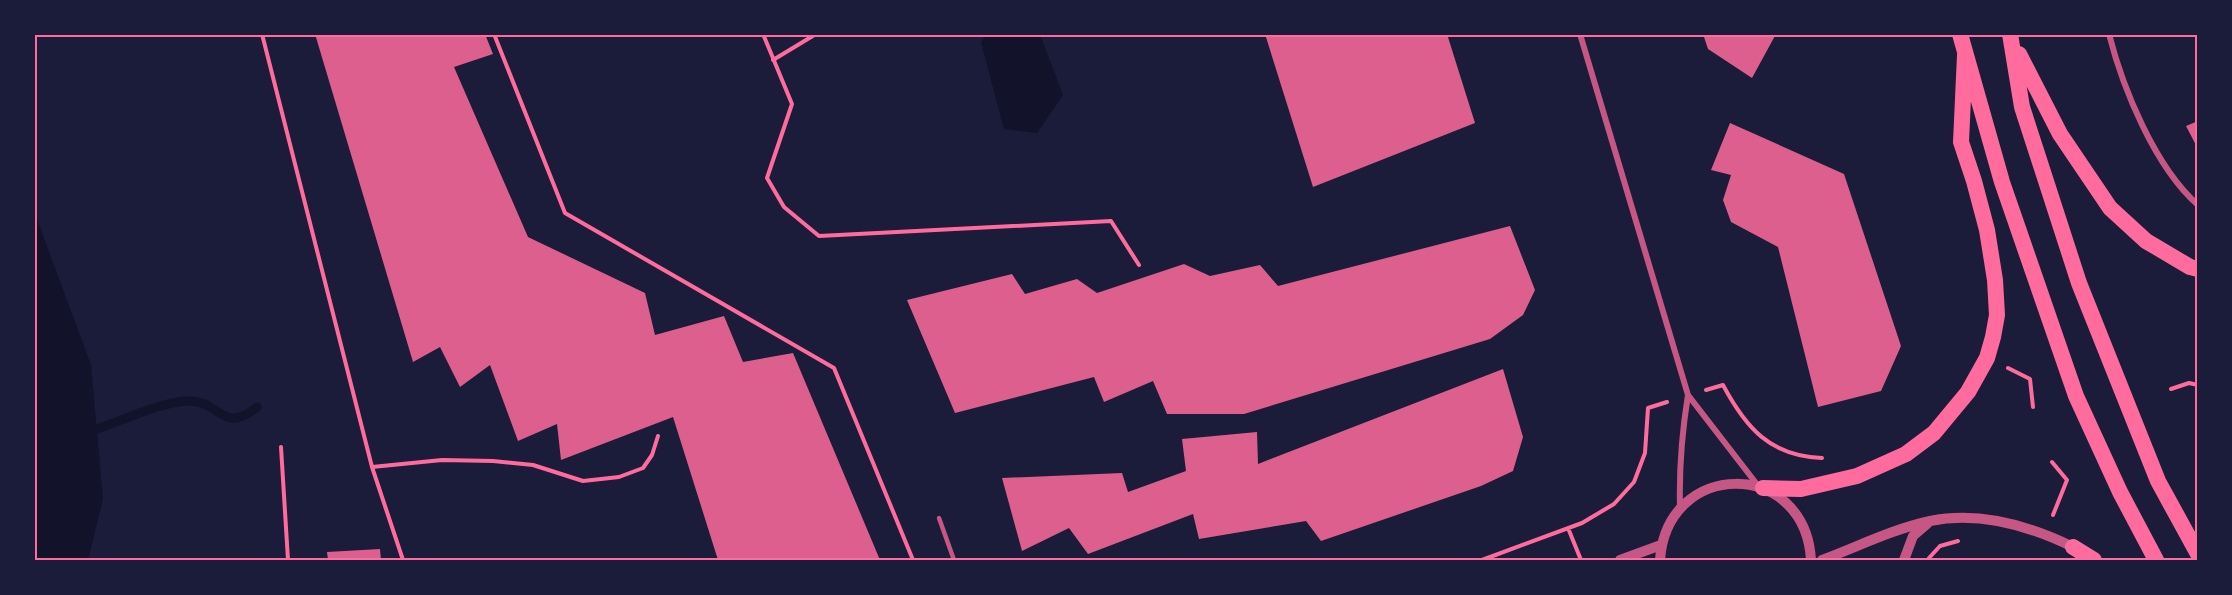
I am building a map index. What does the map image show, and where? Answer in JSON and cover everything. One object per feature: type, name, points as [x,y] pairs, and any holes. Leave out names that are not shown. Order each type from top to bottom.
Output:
[{"type":"highway","points":[[1960,34],[2002,182],[2076,396],[2120,492],[2156,561]]},
{"type":"highway","points":[[2010,37],[2060,134],[2110,208],[2146,241],[2190,267],[2198,269]]},
{"type":"highway","points":[[2010,37],[2022,107],[2079,283],[2158,481],[2198,554]]},
{"type":"highway","points":[[1761,487],[1801,489],[1857,476],[1906,454],[1934,433],[1968,392],[1987,358],[1997,315],[1995,280],[1987,230],[1961,142],[1965,55]]},
{"type":"highway","points":[[2073,547],[2094,561]]},
{"type":"street","points":[[1580,34],[1688,395],[1761,487]]},
{"type":"street","points":[[2109,34],[2116,59],[2149,137],[2166,168],[2186,195],[2198,205]]},
{"type":"street","points":[[1680,507],[1682,434],[1688,395]]},
{"type":"street","points":[[1660,561],[1661,545],[1668,524],[1680,507],[1697,494],[1717,486],[1738,483],[1761,487],[1779,497],[1793,509],[1804,525],[1810,544],[1811,561]]},
{"type":"street","points":[[1822,561],[1889,534],[1929,521],[1951,518],[1976,518],[2007,524],[2045,534],[2073,547]]},
{"type":"street","points":[[1904,561],[1913,536],[1929,521]]},
{"type":"street","points":[[1620,561],[1661,545]]},
{"type":"lane","points":[[939,518],[954,561]]},
{"type":"path","points":[[262,34],[372,467],[403,561]]},
{"type":"path","points":[[494,34],[565,213],[834,368],[913,561]]},
{"type":"path","points":[[763,34],[792,104],[767,178],[784,207],[819,236],[1111,221],[1138,266]]},
{"type":"path","points":[[773,60],[816,34]]},
{"type":"path","points":[[1987,358],[2030,379],[2033,407]]},
{"type":"path","points":[[2171,388],[2189,383],[2198,385]]},
{"type":"path","points":[[1482,561],[1582,523],[1614,504],[1634,482],[1646,453],[1648,408],[1688,395],[1723,385],[1737,411],[1770,444],[1796,455],[1826,458]]},
{"type":"path","points":[[372,467],[442,460],[493,460],[533,465],[584,481],[619,477],[643,468],[652,455],[658,436]]},
{"type":"path","points":[[280,447],[288,561]]},
{"type":"path","points":[[1569,528],[1581,561]]},
{"type":"shaded area","points":[[987,34],[1040,35],[1063,95],[1037,133],[1004,129],[981,42]]},
{"type":"shaded area","points":[[35,214],[91,365],[103,499],[88,560],[35,560]]},
{"type":"building","points":[[315,34],[485,34],[493,54],[454,67],[528,237],[645,293],[655,335],[724,316],[743,362],[793,353],[880,560],[718,560],[673,417],[561,460],[557,424],[518,441],[490,365],[460,387],[440,347],[413,362]]},
{"type":"building","points":[[1265,34],[1447,34],[1475,123],[1313,187]]},
{"type":"building","points":[[1703,34],[1776,34],[1752,78],[1708,49]]},
{"type":"building","points":[[2198,121],[2198,149],[2186,126]]},
{"type":"building","points":[[1730,123],[1844,174],[1901,346],[1881,391],[1818,407],[1778,247],[1731,222],[1723,200],[1731,175],[1711,170]]},
{"type":"building","points":[[1510,226],[1535,290],[1523,315],[1490,339],[1244,414],[1167,414],[1153,381],[1104,402],[1094,377],[955,413],[907,300],[1012,274],[1025,294],[1077,279],[1097,293],[1184,264],[1210,276],[1260,265],[1278,286]]},
{"type":"building","points":[[1503,369],[1523,437],[1513,471],[1481,486],[1321,541],[1306,521],[1199,539],[1193,514],[1088,554],[1069,528],[1022,551],[1002,478],[1122,473],[1128,492],[1186,471],[1182,439],[1257,432],[1258,464]]},
{"type":"building","points":[[380,549],[381,560],[328,560],[327,552]]},
{"type":"waterway","points":[[97,429],[175,402],[198,402],[228,417],[236,418],[257,407]]}]
